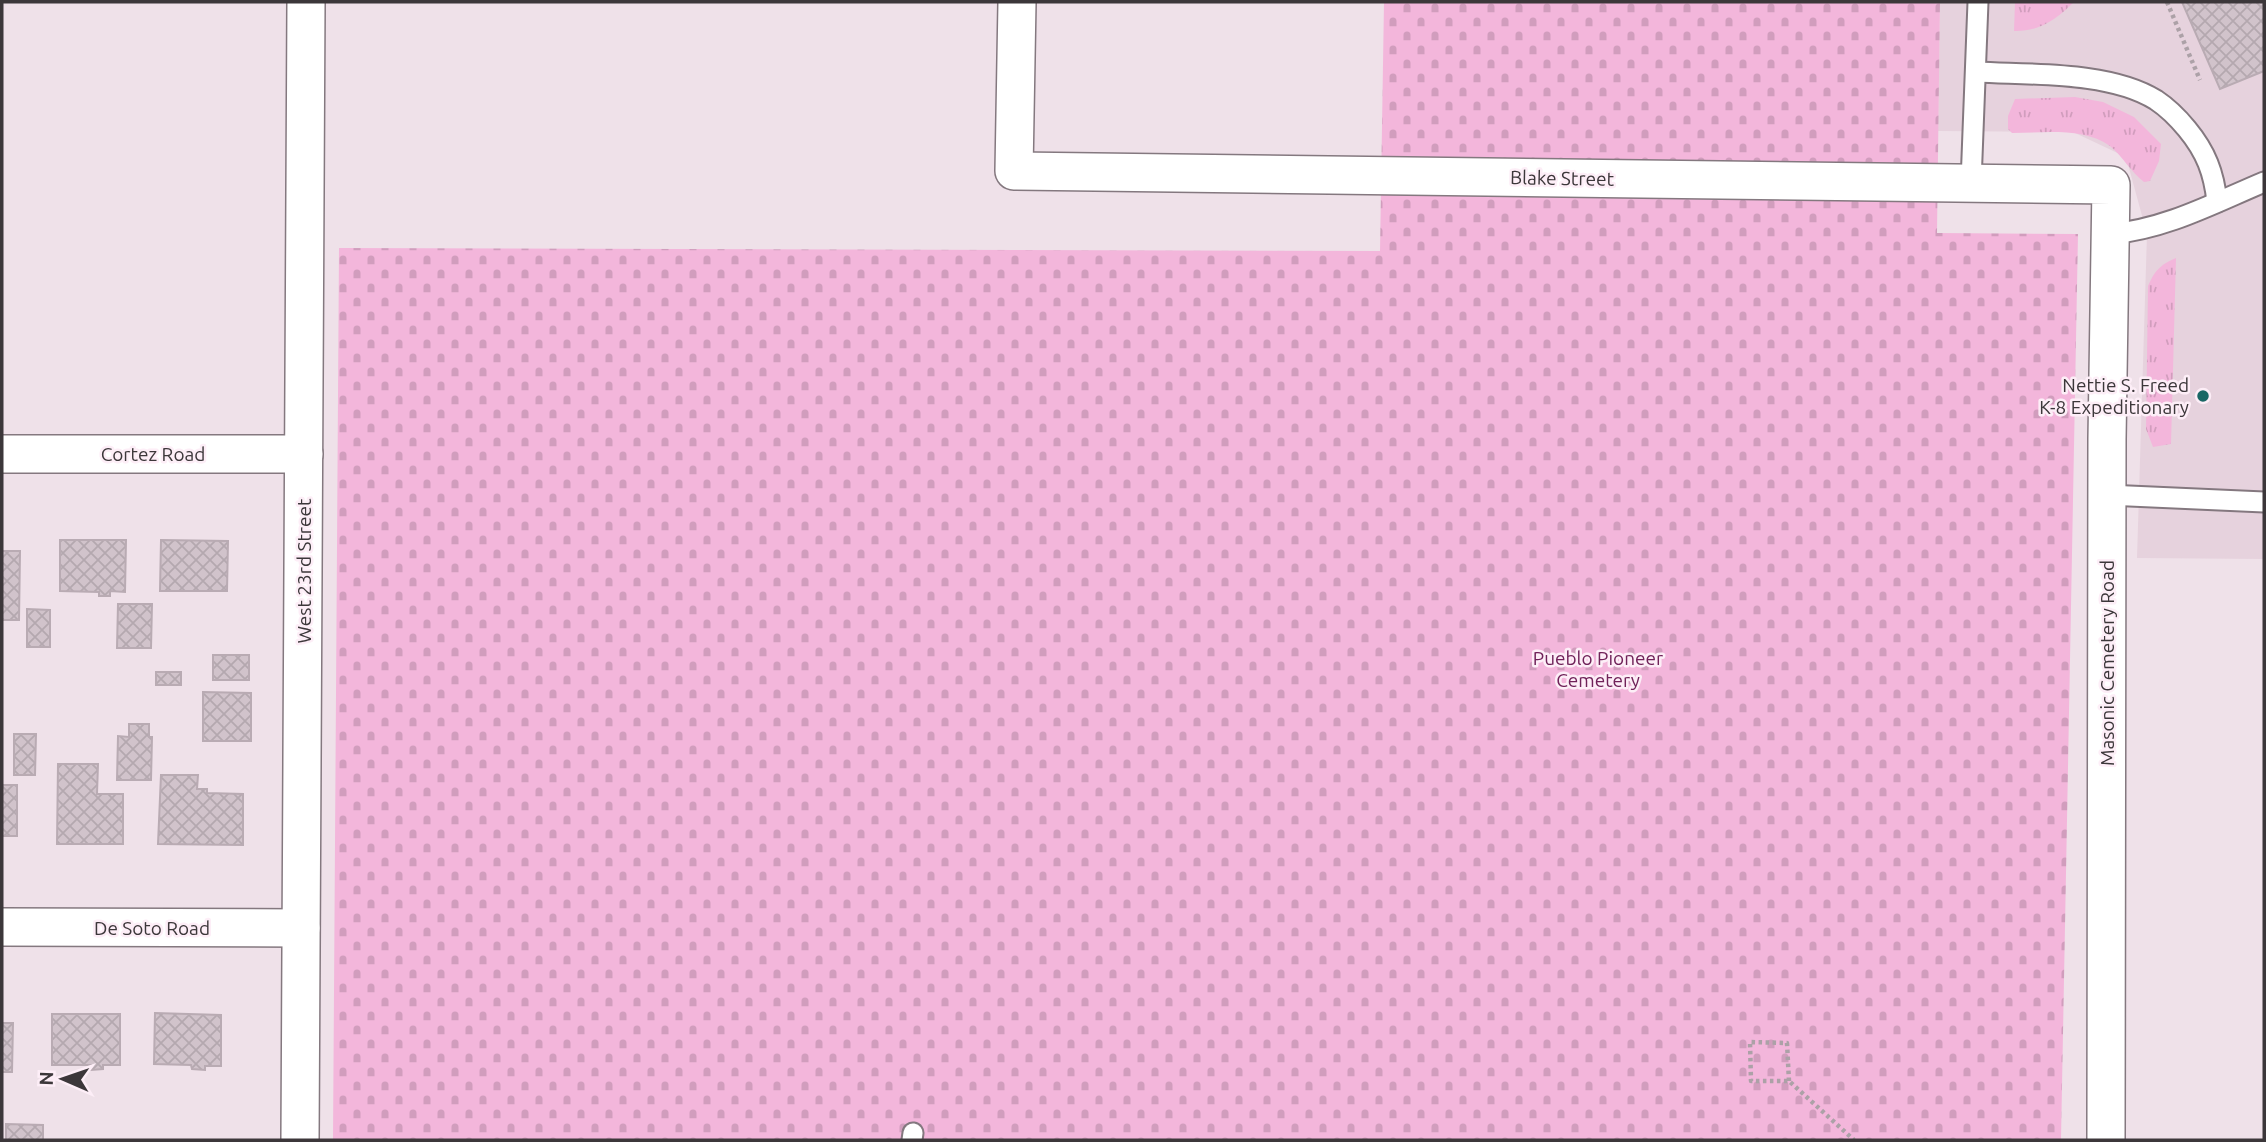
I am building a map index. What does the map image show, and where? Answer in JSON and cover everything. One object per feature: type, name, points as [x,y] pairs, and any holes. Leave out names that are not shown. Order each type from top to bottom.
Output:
[{"type":"street","name":"West 23rd Street","points":[[300,1140],[306,2]]},
{"type":"street","name":"Blake Street","points":[[1017,2],[1014,171],[2111,185]]},
{"type":"street","name":"Masonic Cemetery Road","points":[[2106,1140],[2107,495],[2111,185]]},
{"type":"street","name":"Cortez Road","points":[[2,454],[304,454]]},
{"type":"street","name":"De Soto Road","points":[[2,927],[302,928]]},
{"type":"lane","points":[[1971,183],[1978,2]]},
{"type":"lane","points":[[1977,72],[2100,80],[2128,87],[2157,100],[2174,114],[2206,156],[2215,183],[2217,202]]},
{"type":"lane","points":[[2111,234],[2138,232],[2173,221],[2264,182]]},
{"type":"lane","points":[[2107,495],[2264,502]]},
{"type":"path","points":[[2167,2],[2200,80]]},
{"type":"path","points":[[1789,1081],[1787,1043],[1750,1042],[1751,1081],[1789,1081],[1854,1140]]},
{"type":"shaded area","name":"Nettie S. Freed K-8 Expeditionary","points":[[1940,2],[2264,2],[2264,559],[2137,558],[2147,234],[2126,157],[2073,132],[1938,131]]},
{"type":"green space","name":"Pueblo Pioneer Cemetery","points":[[1384,2],[1940,2],[1937,233],[2078,234],[2061,1140],[333,1140],[339,248],[1380,251]]},
{"type":"green space","points":[[2015,2],[2074,2],[2061,14],[2039,27],[2014,31]]},
{"type":"green space","points":[[2075,97],[2103,102],[2134,117],[2161,144],[2159,161],[2150,181],[2144,182],[2115,150],[2099,140],[2075,134],[2012,133],[2008,129],[2008,116],[2015,99]]},
{"type":"green space","points":[[2176,258],[2171,444],[2153,447],[2146,429],[2148,286],[2159,269]]},
{"type":"building","points":[[2182,2],[2264,2],[2264,71],[2220,89]]},
{"type":"building","points":[[60,540],[126,540],[125,592],[110,591],[110,596],[99,596],[99,592],[60,591]]},
{"type":"building","points":[[161,540],[228,541],[227,591],[160,591]]},
{"type":"building","points":[[2,551],[20,551],[19,620],[2,620]]},
{"type":"building","points":[[118,604],[152,604],[151,648],[117,648]]},
{"type":"building","points":[[27,609],[50,610],[50,647],[27,647]]},
{"type":"building","points":[[213,655],[249,655],[249,680],[213,680]]},
{"type":"building","points":[[156,672],[181,672],[181,685],[156,685]]},
{"type":"building","points":[[203,692],[251,693],[251,741],[203,741]]},
{"type":"building","points":[[129,724],[149,724],[149,737],[152,737],[151,780],[117,780],[118,736],[129,737]]},
{"type":"building","points":[[14,734],[36,734],[35,775],[14,775]]},
{"type":"building","points":[[58,764],[98,764],[97,794],[123,794],[123,844],[57,844]]},
{"type":"building","points":[[161,775],[198,775],[197,789],[207,789],[207,793],[243,794],[243,845],[158,844]]},
{"type":"building","points":[[2,785],[17,785],[17,836],[2,836]]},
{"type":"building","points":[[155,1013],[221,1015],[221,1066],[205,1066],[205,1070],[192,1069],[191,1065],[154,1064]]},
{"type":"building","points":[[52,1014],[120,1014],[120,1065],[103,1065],[103,1069],[91,1070],[91,1065],[52,1065]]},
{"type":"building","points":[[2,1023],[13,1023],[12,1072],[2,1072]]},
{"type":"building","points":[[6,1124],[43,1125],[43,1140],[6,1140]]},
{"type":"place","name":"Nettie S. Freed K-8 Expeditionary","points":[[2203,396]]}]
